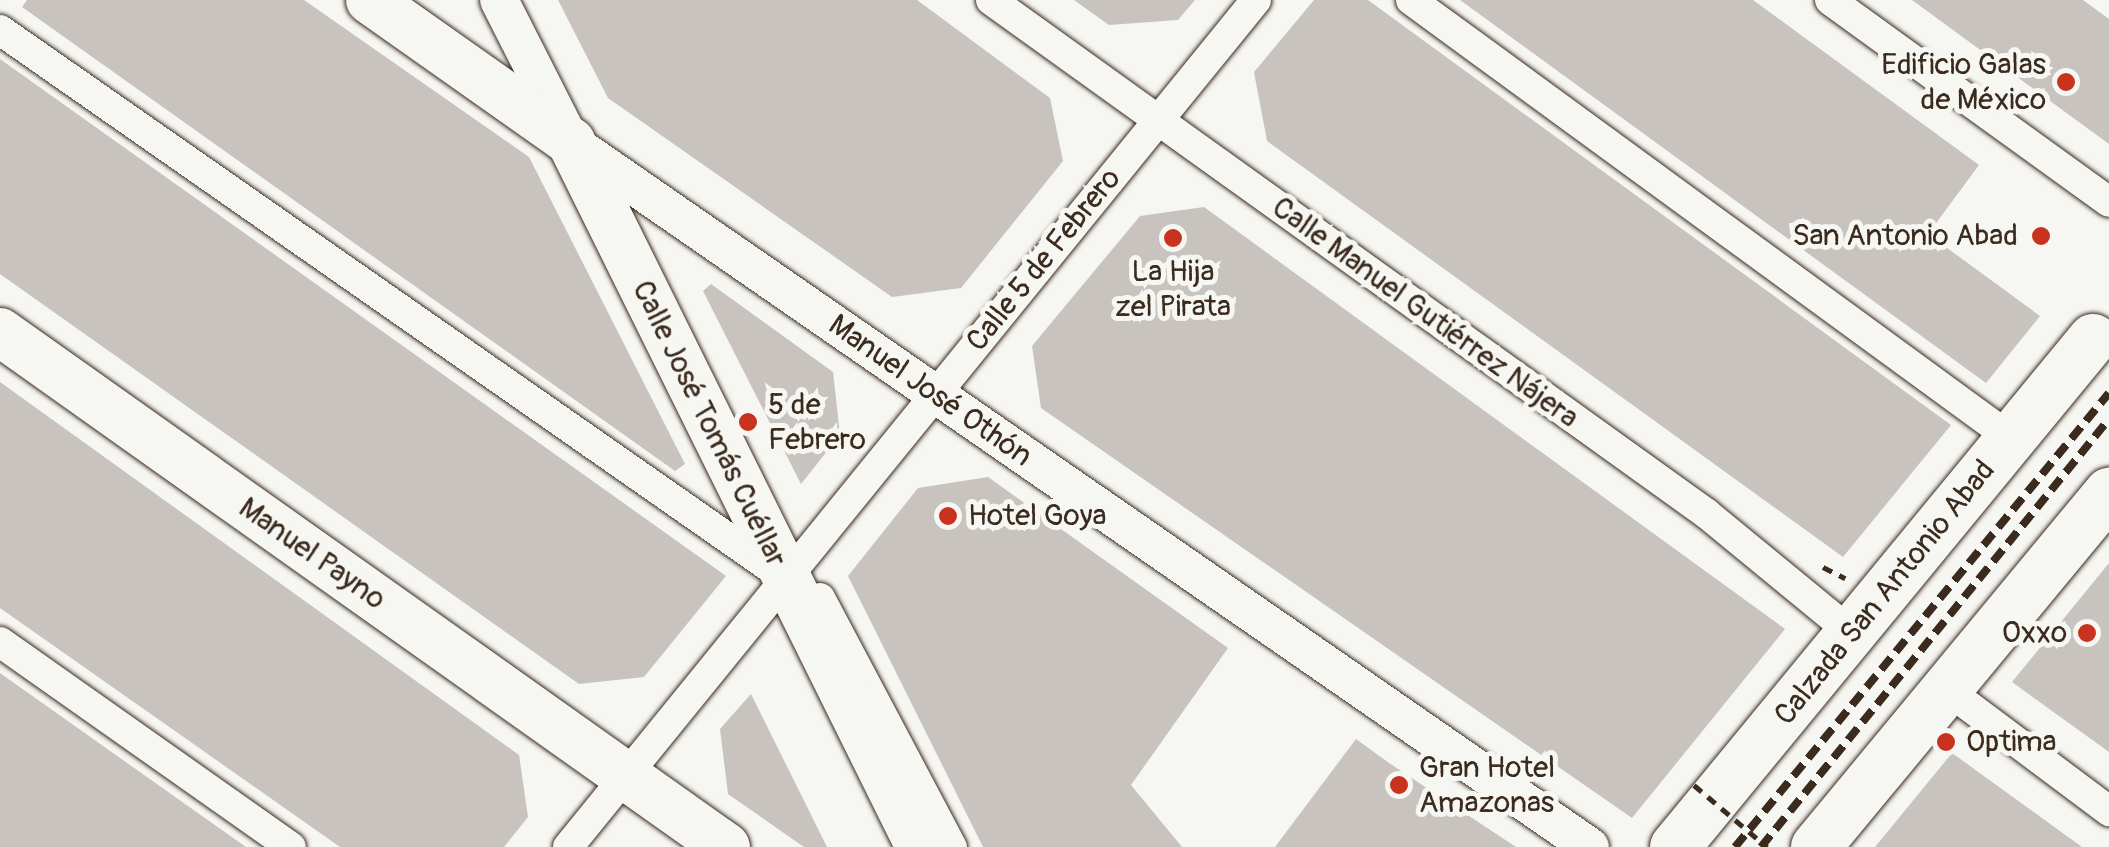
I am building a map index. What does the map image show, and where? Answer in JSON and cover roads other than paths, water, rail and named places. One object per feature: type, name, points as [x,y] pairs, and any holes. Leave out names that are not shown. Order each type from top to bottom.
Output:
[{"type":"highway","name":"Calzada San Antonio Abad","points":[[1675,847],[2103,327]]},
{"type":"highway","points":[[1816,847],[2109,492]]},
{"type":"main road","name":"Manuel José Othón","points":[[370,0],[571,142]]},
{"type":"main road","name":"Calle José Tomás Cuéllar","points":[[571,142],[920,847]]},
{"type":"main road","name":"Manuel Payno","points":[[0,332],[625,775]]},
{"type":"main road","points":[[625,775],[726,847]]},
{"type":"street","name":"Calle José Tomás Cuéllar","points":[[499,0],[571,142]]},
{"type":"street","name":"Calle Manuel Gutiérrez Nájera","points":[[991,0],[1707,514],[1852,634]]},
{"type":"street","name":"Calle 5 de Febrero","points":[[568,847],[1256,0]]},
{"type":"street","points":[[1411,0],[2012,439]]},
{"type":"street","points":[[1830,0],[2109,202]]},
{"type":"street","points":[[0,30],[784,578],[824,600],[952,847]]},
{"type":"street","name":"Manuel José Othón","points":[[571,142],[1590,847]]},
{"type":"street","points":[[0,642],[290,847]]},
{"type":"street","points":[[1946,689],[2109,812]]},
{"type":"railway","points":[[1735,847],[2109,393]]},
{"type":"railway","points":[[1761,847],[2109,419]]},
{"type":"place","name":"Edificio Galas de México","points":[[2066,82]]},
{"type":"place","name":"San Antonio Abad","points":[[2041,236]]},
{"type":"place","name":"La Hija zel Pirata","points":[[1173,238]]},
{"type":"place","name":"5 de Febrero","points":[[748,422]]},
{"type":"place","name":"Hotel Goya","points":[[948,516]]},
{"type":"place","name":"Oxxo","points":[[2087,633]]},
{"type":"place","name":"Optima","points":[[1946,742]]},
{"type":"place","name":"Gran Hotel Amazonas","points":[[1399,785]]}]
